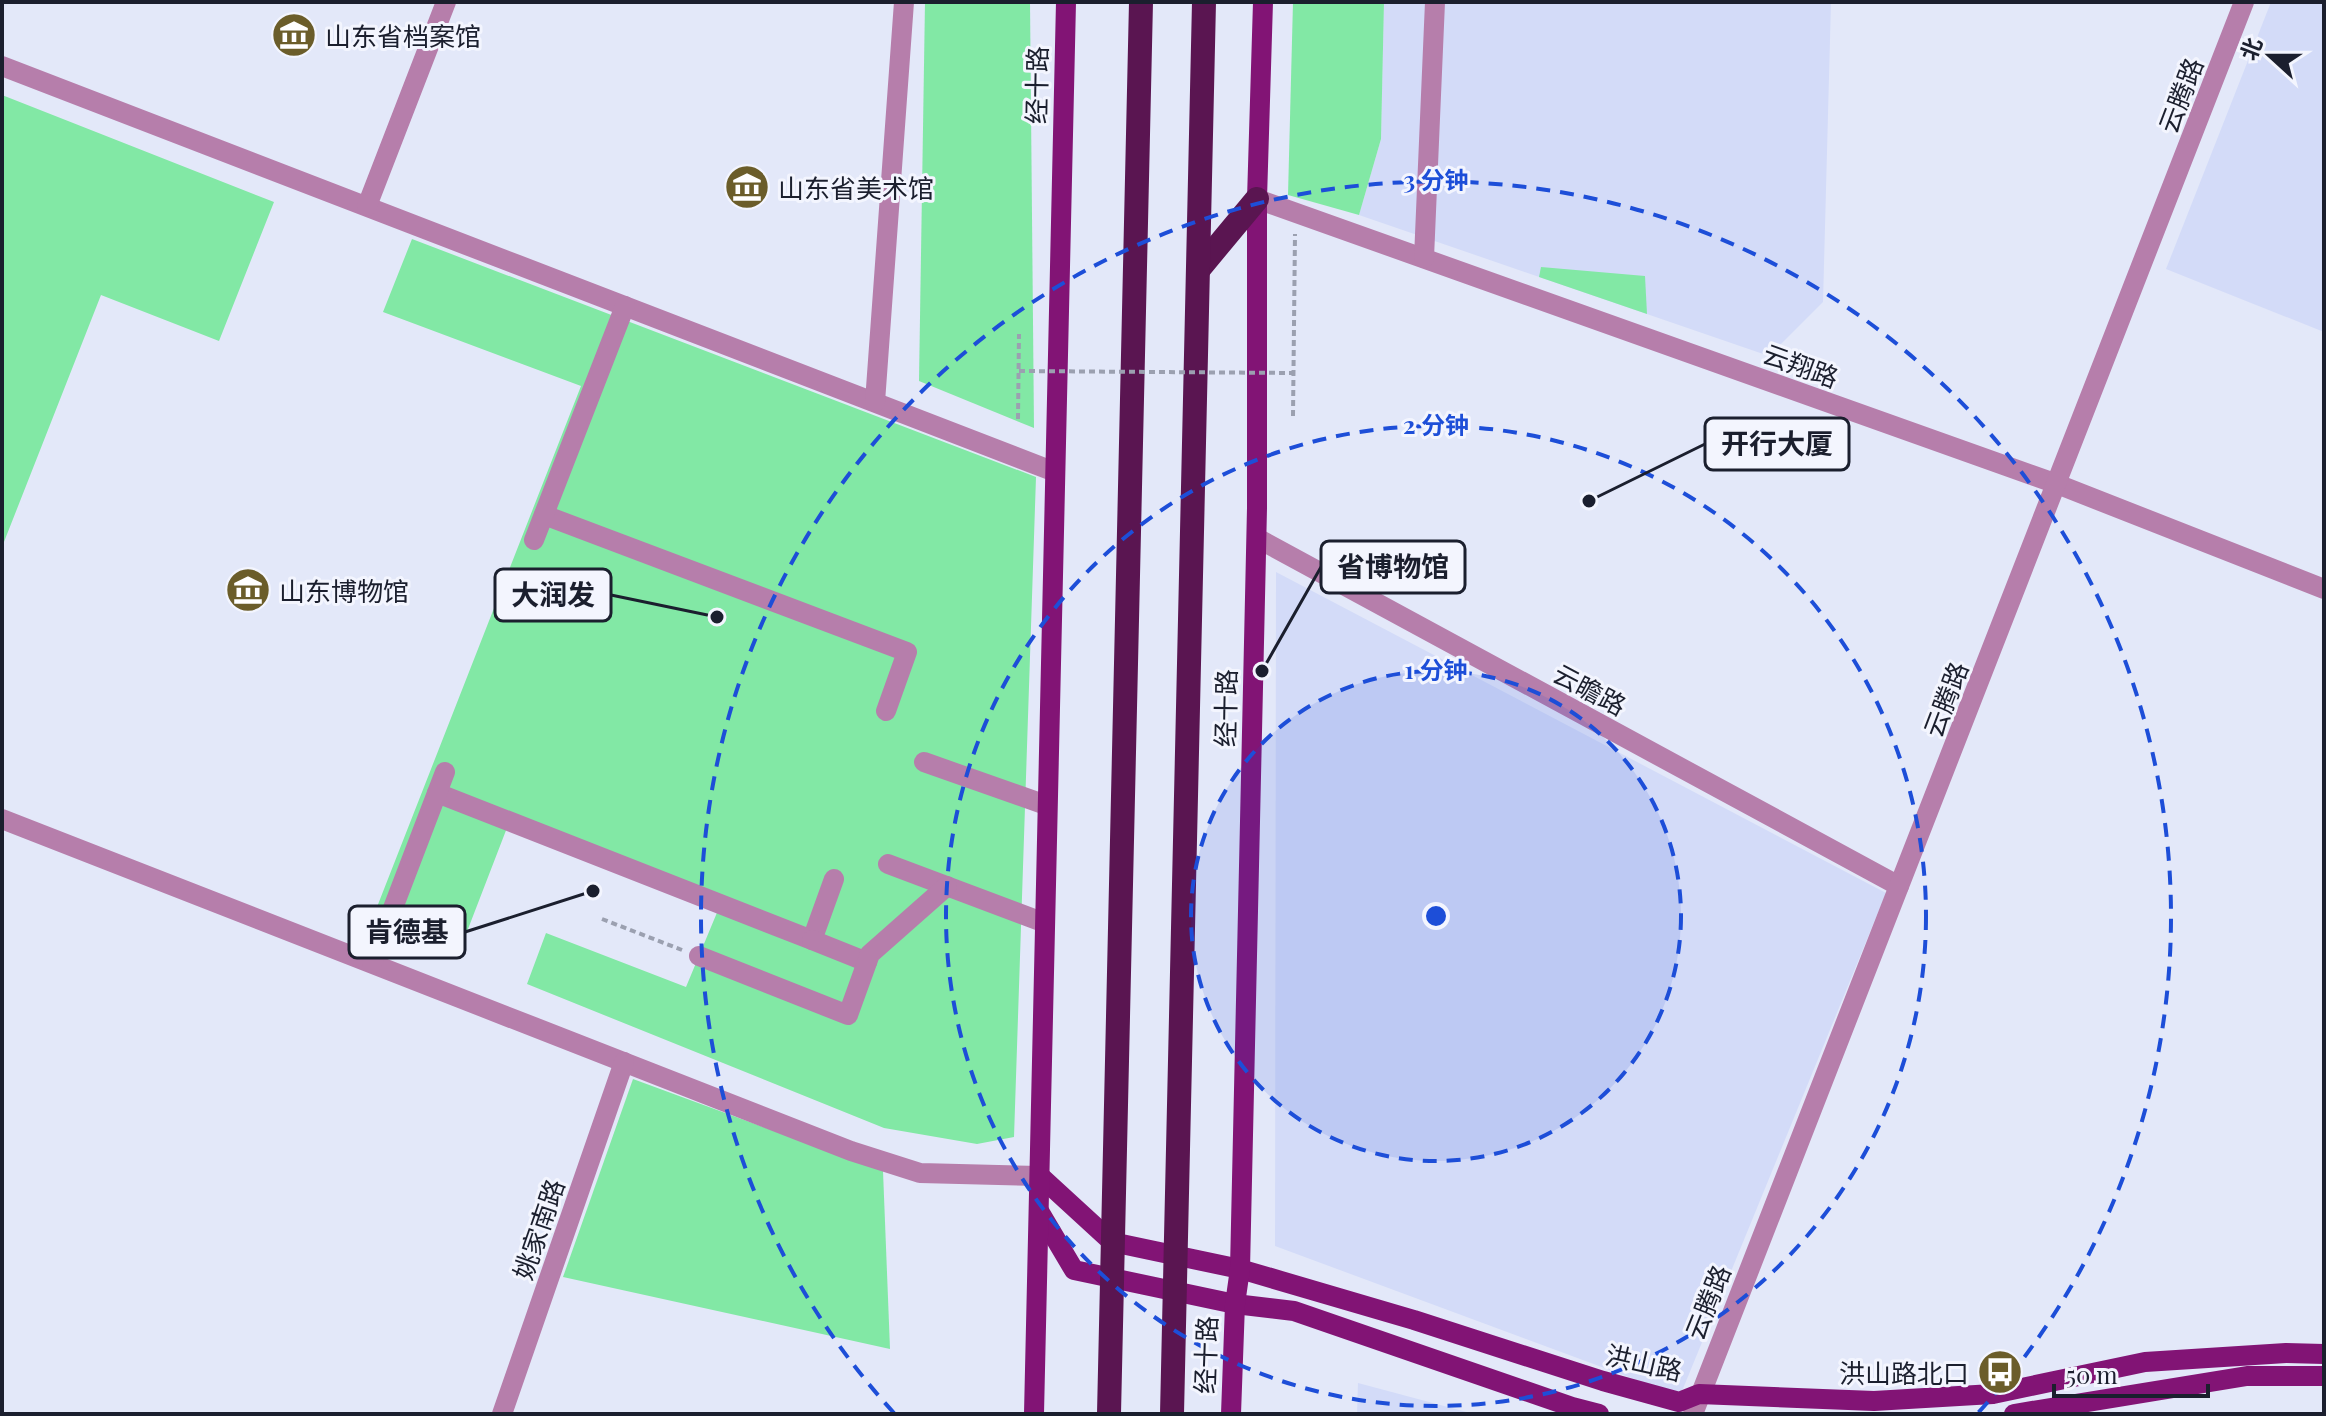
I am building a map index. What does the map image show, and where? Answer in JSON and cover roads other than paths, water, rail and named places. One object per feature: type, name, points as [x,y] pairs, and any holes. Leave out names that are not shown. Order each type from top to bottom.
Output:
[{"type":"highway","points":[[1109,1414],[1141,2]]},
{"type":"highway","name":"经十路","points":[[1172,1414],[1204,2]]},
{"type":"highway","points":[[1198,270],[1257,199]]},
{"type":"main road","name":"经十路","points":[[1039,1211],[1066,2]]},
{"type":"main road","name":"经十路","points":[[1231,1414],[1235,1304],[1240,1269],[1257,538],[1257,199],[1263,2]]},
{"type":"main road","points":[[1040,1176],[1112,1242]]},
{"type":"main road","points":[[1039,1211],[1074,1270],[1235,1304],[1294,1311],[1599,1414]]},
{"type":"main road","points":[[1034,1414],[1039,1211]]},
{"type":"main road","name":"洪山路","points":[[1112,1242],[1240,1269],[1414,1320],[1603,1381],[1696,1404],[1874,1401],[1993,1394],[2145,1362],[2286,1353],[2324,1354]]},
{"type":"main road","points":[[2014,1414],[2247,1376],[2324,1376]]},
{"type":"street","points":[[367,206],[446,2]]},
{"type":"street","points":[[875,402],[904,2]]},
{"type":"street","points":[[1424,258],[1435,2]]},
{"type":"street","name":"云腾路","points":[[1696,1404],[2244,2]]},
{"type":"street","points":[[2,66],[1055,472]]},
{"type":"street","name":"云翔路","points":[[1257,199],[2057,484],[2324,589]]},
{"type":"street","points":[[534,540],[625,306]]},
{"type":"street","points":[[544,515],[907,652],[886,711]]},
{"type":"street","name":"云瞻路","points":[[1257,538],[1899,886]]},
{"type":"street","points":[[924,762],[1046,805]]},
{"type":"street","points":[[372,963],[445,772]]},
{"type":"street","points":[[437,793],[867,962]]},
{"type":"street","points":[[2,819],[851,1151],[920,1173],[1040,1176]]},
{"type":"street","points":[[888,864],[1045,923]]},
{"type":"street","points":[[812,940],[834,879]]},
{"type":"street","points":[[699,956],[848,1015],[870,954],[947,886]]},
{"type":"street","name":"姚家南路","points":[[502,1414],[624,1062]]},
{"type":"place","name":"山东省档案馆","points":[[294,35]]},
{"type":"place","name":"山东省美术馆","points":[[747,187]]},
{"type":"place","name":"开行大厦","points":[[1589,501]]},
{"type":"place","name":"山东博物馆","points":[[248,590]]},
{"type":"place","name":"大润发","points":[[717,617]]},
{"type":"place","name":"省博物馆","points":[[1262,671]]},
{"type":"place","name":"肯德基","points":[[593,891]]},
{"type":"place","name":"洪山路北口","points":[[2000,1372]]}]
